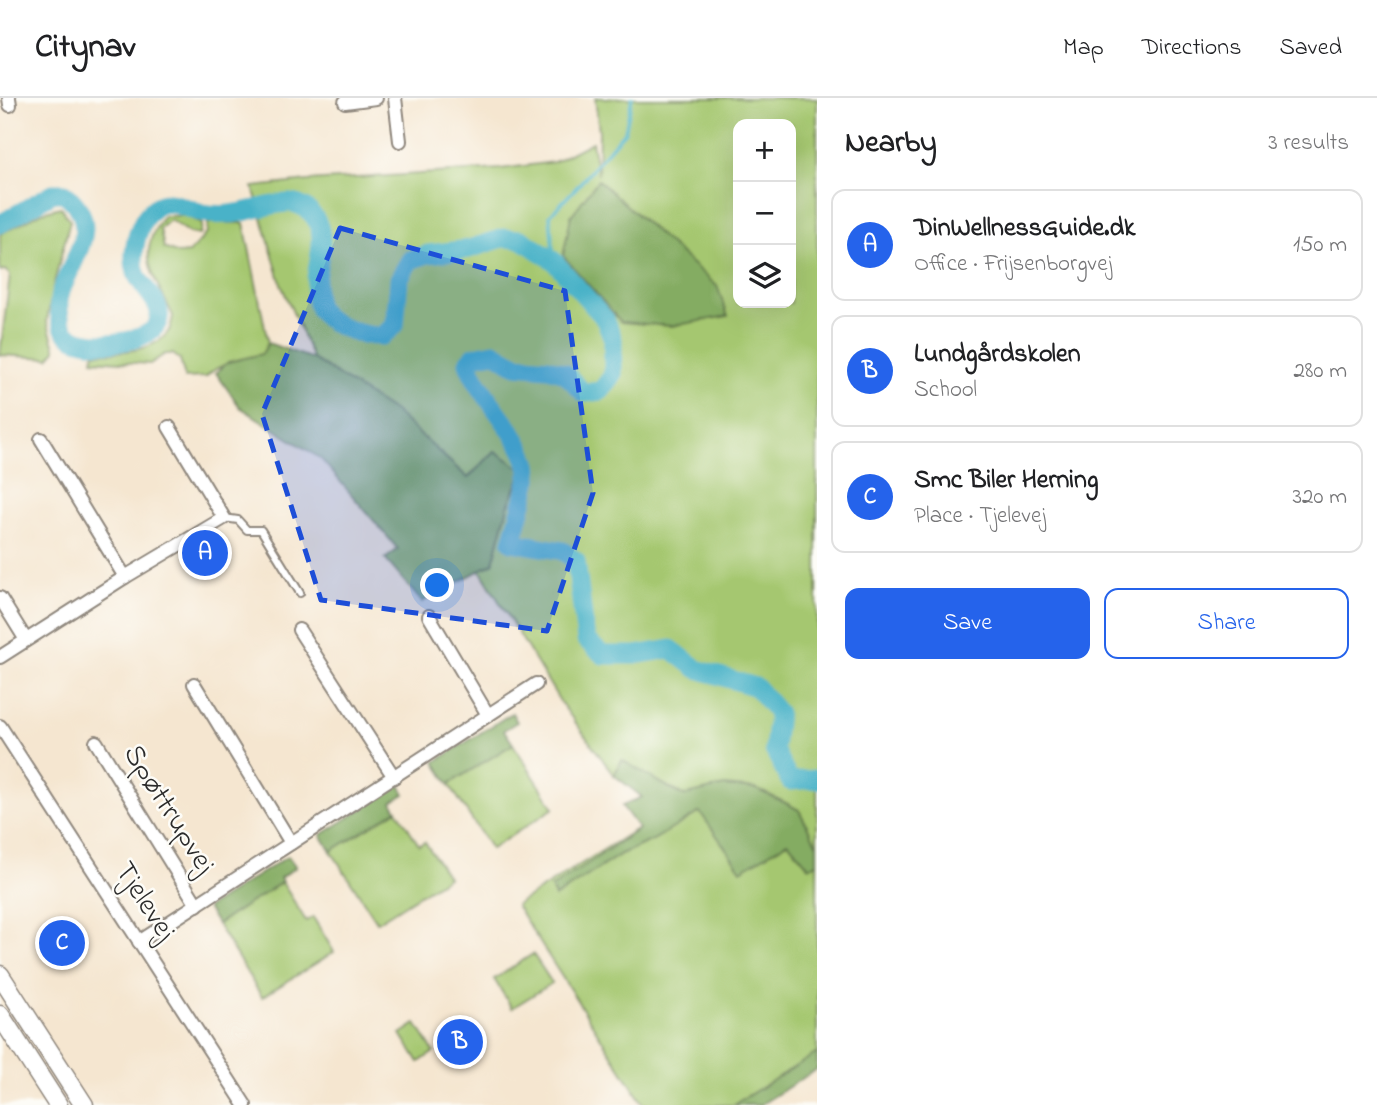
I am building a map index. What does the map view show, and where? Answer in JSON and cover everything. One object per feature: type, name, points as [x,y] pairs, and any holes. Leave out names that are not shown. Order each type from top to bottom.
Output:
[{"type":"main road","points":[[0,975],[84,1105]]},
{"type":"main road","points":[[0,1015],[58,1105]]},
{"type":"street","points":[[345,102],[376,98]]},
{"type":"street","points":[[395,98],[400,141]]},
{"type":"street","points":[[0,657],[223,518],[169,427]]},
{"type":"street","points":[[41,439],[125,577]]},
{"type":"street","points":[[0,598],[26,640]]},
{"type":"street","points":[[429,616],[488,715]]},
{"type":"street","points":[[299,630],[394,777]]},
{"type":"street","points":[[194,684],[291,843]]},
{"type":"street","name":"Spøttrupvej","points":[[139,942],[536,684]]},
{"type":"street","name":"Tjelevej","points":[[2,732],[245,1105]]},
{"type":"street","name":"Spøttrupvej","points":[[96,742],[197,905]]},
{"type":"lane","points":[[223,518],[239,520],[247,530],[261,530],[300,593]]},
{"type":"highlighted area","points":[[340,228],[565,291],[593,493],[547,631],[321,600],[262,414]]},
{"type":"green space","points":[[595,98],[817,98],[817,1068],[759,1105],[644,1105],[516,905],[687,797],[622,761],[614,775],[561,703],[480,570],[493,563],[508,506],[523,470],[495,451],[468,478],[396,413],[313,359],[282,287],[253,187],[500,169],[554,162],[592,142],[598,174],[599,131]]},
{"type":"green space","points":[[598,180],[717,286],[728,316],[672,326],[621,322],[563,256],[571,216]]},
{"type":"green space","points":[[61,207],[70,221],[47,321],[56,350],[49,358],[0,355],[10,275],[5,270],[0,271],[0,234],[42,212]]},
{"type":"green space","points":[[164,216],[187,216],[202,224],[200,235],[189,233],[170,220],[160,229],[164,248],[178,254],[189,253],[207,233],[208,223],[244,223],[268,343],[262,354],[225,364],[206,377],[185,378],[180,360],[173,354],[165,354],[150,364],[93,360],[94,353],[144,348],[161,339],[169,330],[173,316],[150,267],[149,255],[155,230]]},
{"type":"green space","points":[[268,343],[313,359],[396,413],[468,478],[495,451],[523,470],[508,506],[493,563],[422,602],[385,559],[398,549],[321,459],[240,407],[216,373],[228,362],[262,354]]},
{"type":"green space","points":[[512,713],[517,722],[504,730],[513,744],[449,784],[435,762]]},
{"type":"green space","points":[[513,744],[554,808],[491,849],[449,784]]},
{"type":"green space","points":[[622,760],[683,796],[724,786],[756,789],[784,802],[799,810],[817,845],[817,863],[809,867],[788,842],[741,870],[700,812],[653,840],[621,854],[555,897],[551,888],[639,829],[622,806],[642,797],[614,775]]},
{"type":"green space","points":[[400,785],[405,794],[392,802],[397,810],[331,851],[321,835]]},
{"type":"green space","points":[[397,810],[419,845],[425,842],[448,877],[377,922],[331,851]]},
{"type":"green space","points":[[288,856],[296,867],[280,878],[282,882],[217,924],[207,908]]},
{"type":"green space","points":[[282,882],[306,921],[313,917],[334,952],[262,997],[217,924]]},
{"type":"green space","points":[[533,954],[552,983],[512,1008],[494,979]]},
{"type":"green space","points":[[416,1024],[434,1052],[419,1062],[401,1034]]},
{"type":"green space","points":[[817,1053],[817,1069],[760,1105],[733,1105]]},
{"type":"waterway","points":[[554,261],[550,215],[625,131],[632,98]]},
{"type":"waterway","points":[[0,224],[53,193],[64,193],[75,204],[84,225],[83,235],[60,294],[60,316],[64,329],[74,338],[98,343],[128,341],[141,337],[157,324],[159,310],[136,273],[134,257],[143,221],[153,209],[165,203],[214,214],[235,213],[286,203],[305,208],[319,226],[321,241],[315,291],[318,306],[328,319],[347,329],[368,335],[382,336],[395,325],[399,279],[410,260],[428,254],[469,249],[503,238],[521,239],[554,261],[605,319],[613,339],[613,375],[601,391],[584,393],[565,373],[548,368],[516,365],[494,352],[474,356],[468,363],[527,460],[528,478],[512,542],[563,551],[576,561],[586,640],[603,655],[635,655],[671,649],[697,669],[756,687],[778,713],[774,750],[790,781],[817,779]]},
{"type":"place","name":"DinWellnessGuide.dk","points":[[205,553]]},
{"type":"place","name":"Smc Biler Herning","points":[[62,943]]},
{"type":"place","name":"Lundgårdskolen","points":[[460,1042]]}]
